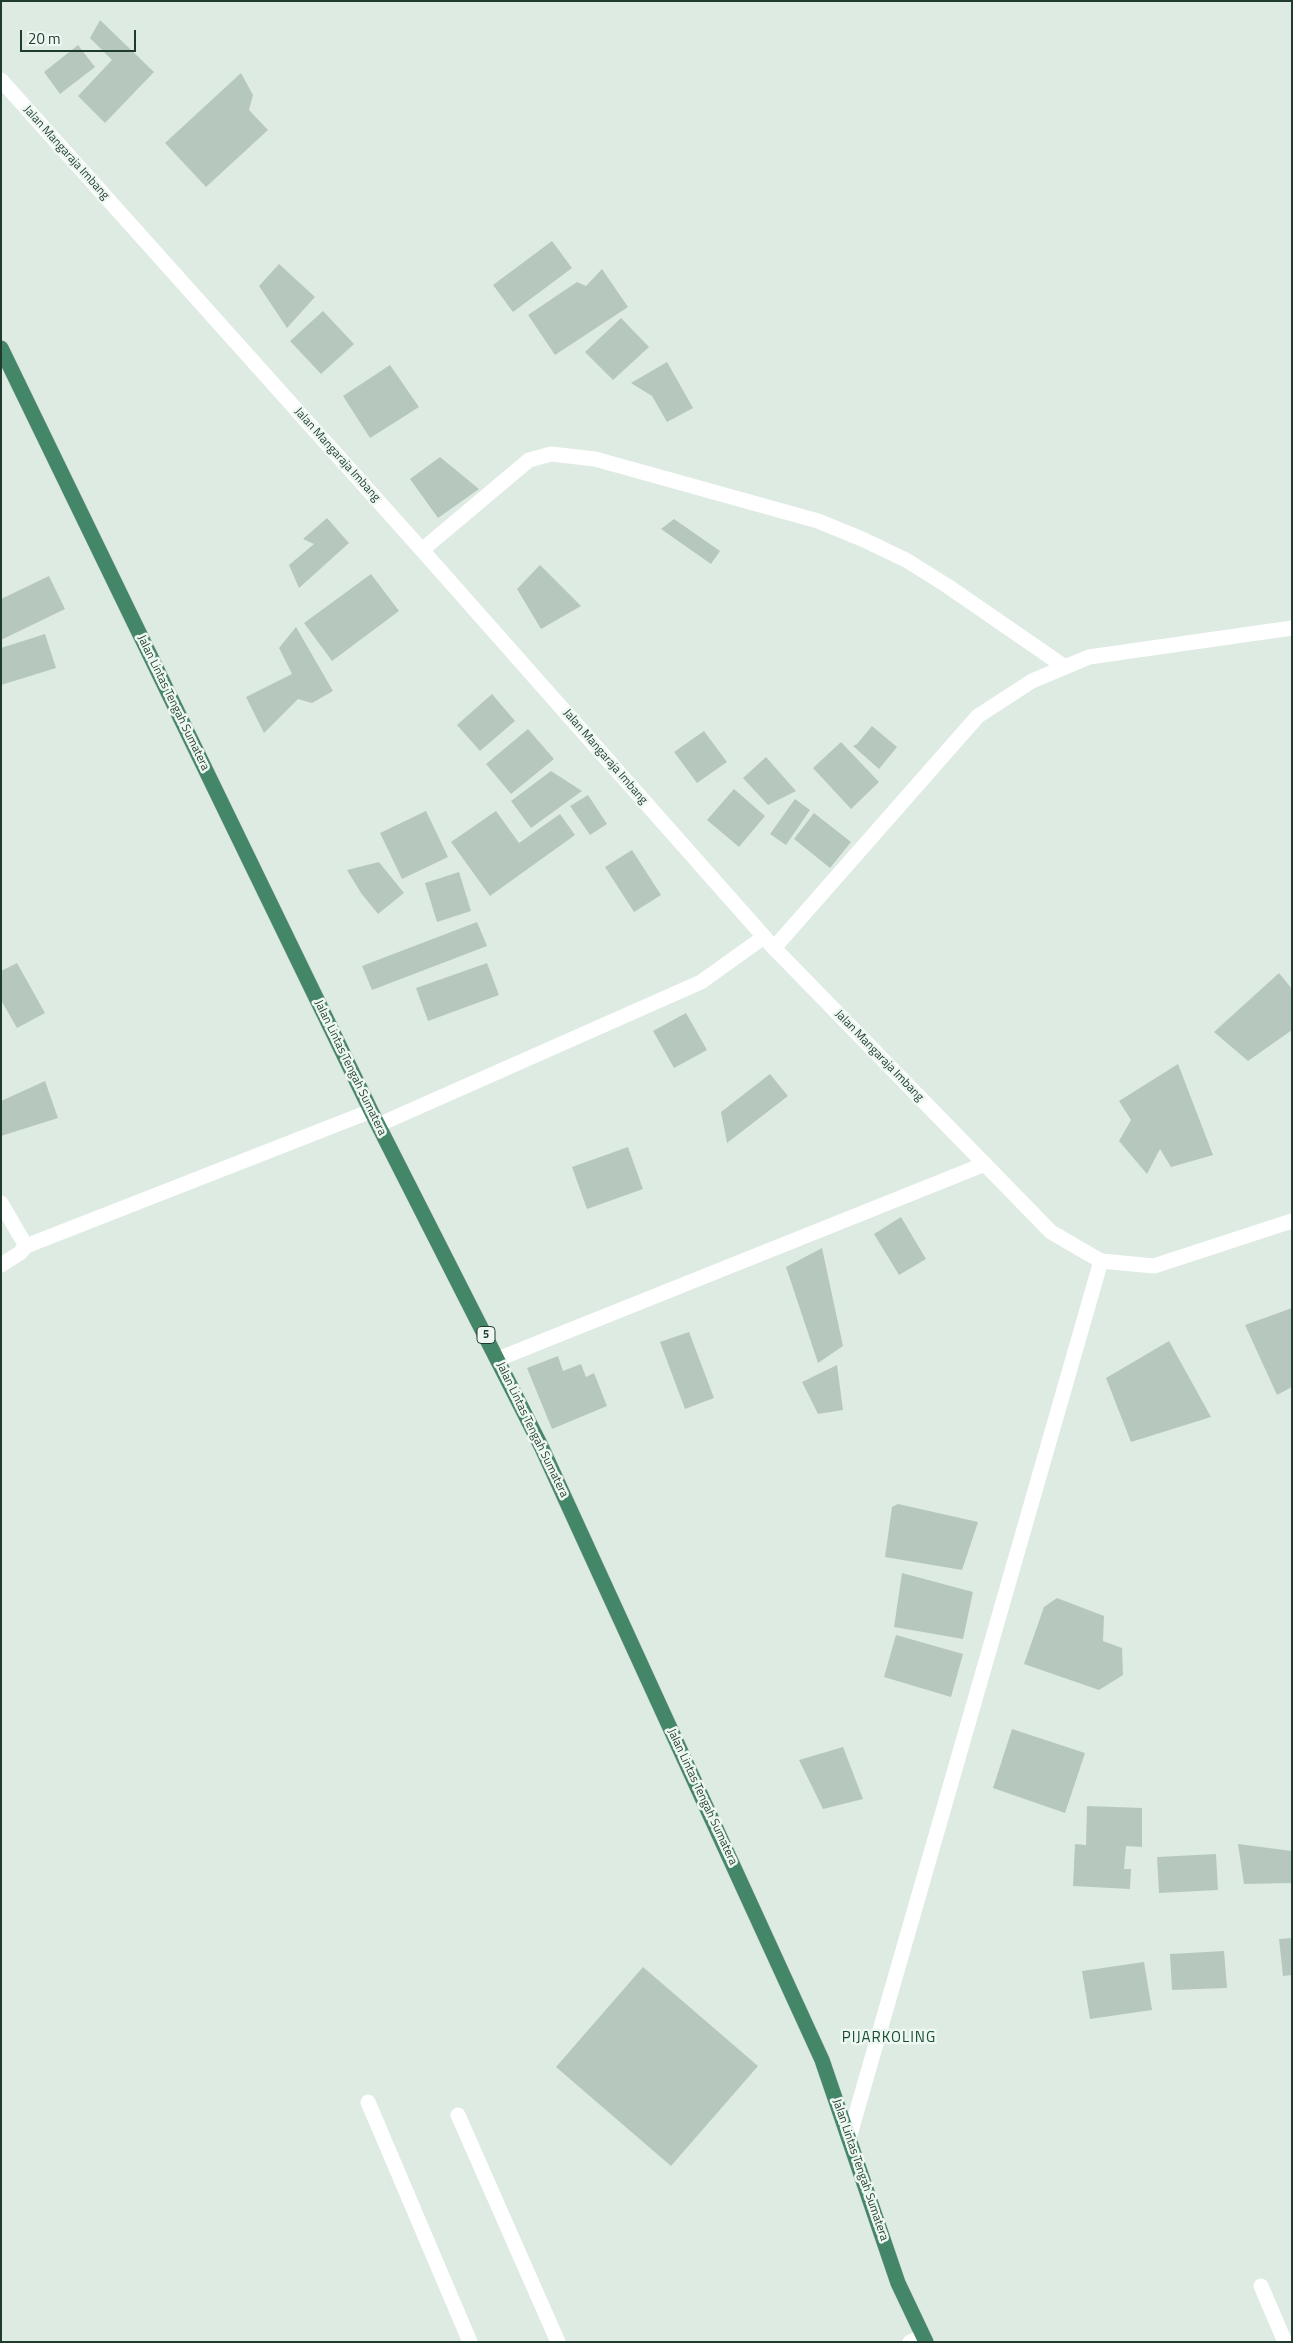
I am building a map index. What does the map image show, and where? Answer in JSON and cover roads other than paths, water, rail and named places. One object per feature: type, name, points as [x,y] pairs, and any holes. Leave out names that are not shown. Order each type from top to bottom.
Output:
[{"type":"highway","name":"Jalan Lintas Tengah Sumatera","points":[[1,348],[370,1111],[541,1446],[822,2060],[898,2283],[920,2340]]},
{"type":"street","name":"Jalan Mangaraja Imbang","points":[[1,80],[422,550],[769,943],[1050,1232],[1101,1261],[1154,1266],[1292,1221]]},
{"type":"street","points":[[422,550],[529,460],[551,454],[595,458],[818,521],[862,539],[906,560],[946,585],[1065,667]]},
{"type":"street","points":[[378,1125],[701,982],[769,943],[978,716],[1032,681],[1089,657],[1292,628]]},
{"type":"street","points":[[1,1265],[20,1253],[26,1246],[370,1111]]},
{"type":"street","points":[[498,1359],[985,1164]]},
{"type":"street","points":[[1,1203],[26,1246]]},
{"type":"street","points":[[849,2138],[1101,1261]]},
{"type":"street","points":[[368,2102],[470,2342]]},
{"type":"street","points":[[458,2115],[558,2342]]},
{"type":"street","points":[[1261,2286],[1285,2342]]},
{"type":"district","name":"PIJARKOLING","points":[[889,2038]]}]
